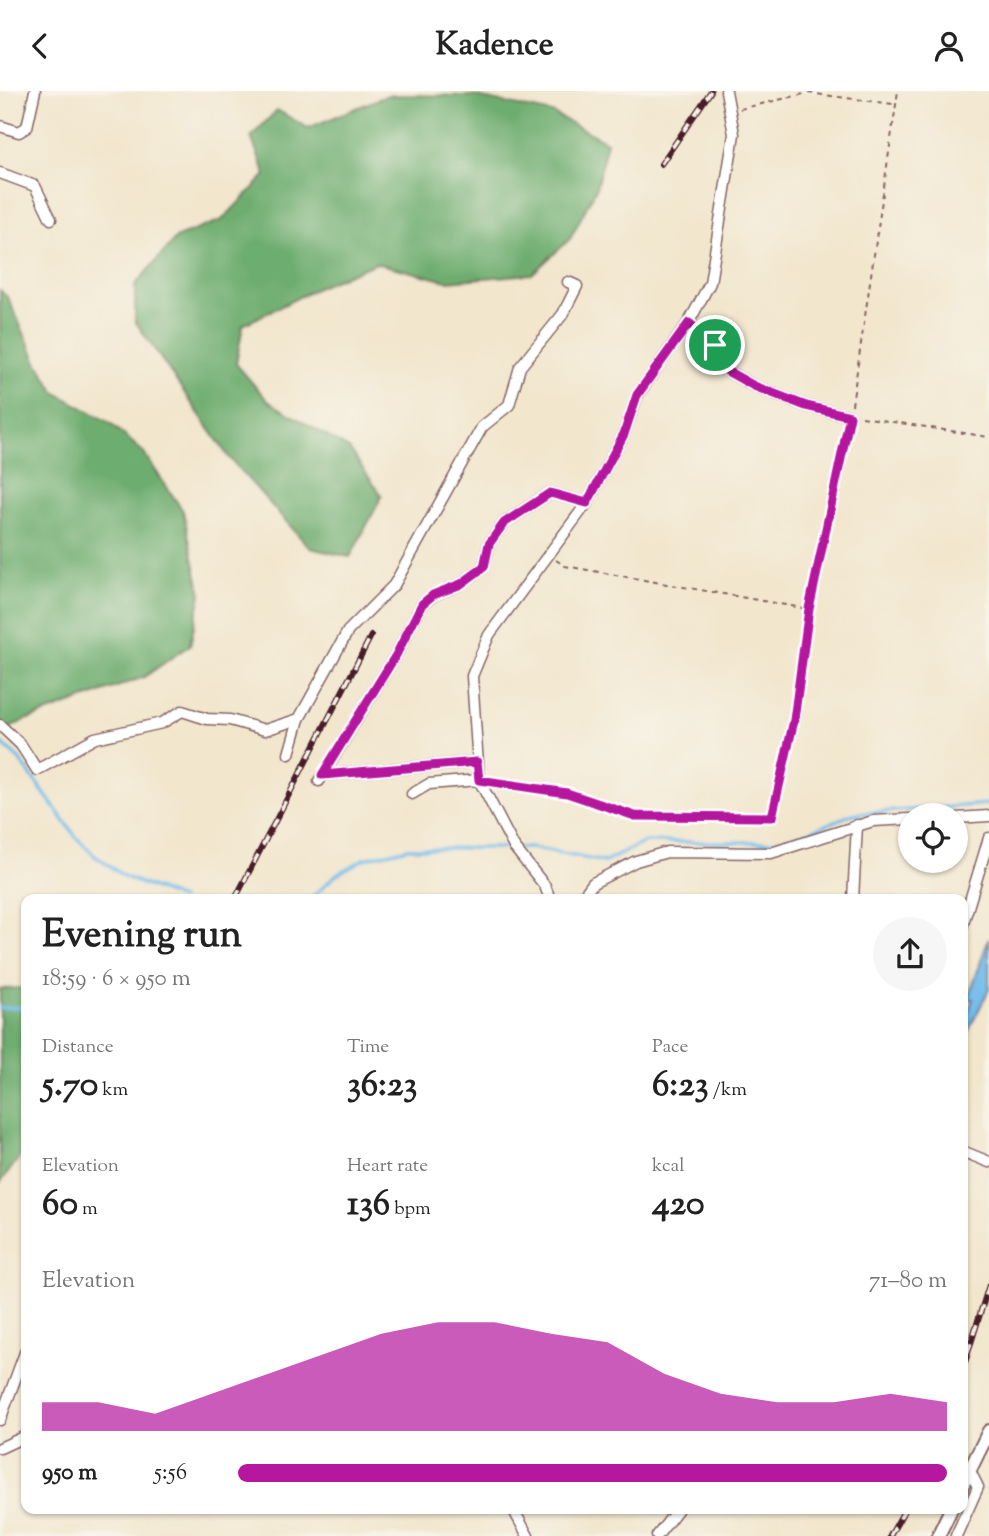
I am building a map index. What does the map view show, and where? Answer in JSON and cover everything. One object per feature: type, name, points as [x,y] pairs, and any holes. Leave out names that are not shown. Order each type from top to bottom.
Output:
[{"type":"street","points":[[0,126],[19,132],[27,127],[35,91]]},
{"type":"street","points":[[548,894],[545,886],[520,857],[479,780],[472,676],[489,635],[587,503],[624,434],[637,395],[689,323],[710,283],[733,134],[732,111],[726,91]]},
{"type":"street","points":[[0,173],[35,186],[51,219]]},
{"type":"street","points":[[289,754],[299,719],[348,631],[394,585],[482,427],[509,405],[520,367],[562,314],[577,286],[568,282]]},
{"type":"street","points":[[689,323],[715,345],[727,371],[754,386],[806,406],[850,416]]},
{"type":"street","points":[[477,762],[321,778],[396,655],[422,604],[433,595],[461,584],[484,567],[489,544],[504,523],[550,493],[587,503]]},
{"type":"street","points":[[0,725],[21,745],[37,770],[95,738],[162,723],[182,711],[207,719],[230,720],[265,730],[299,719]]},
{"type":"street","points":[[412,794],[429,784],[479,780]]},
{"type":"street","points":[[968,817],[989,816]]},
{"type":"street","points":[[585,894],[593,883],[636,862],[667,852],[771,853],[857,825],[898,820]]},
{"type":"street","points":[[853,894],[857,825]]},
{"type":"street","points":[[968,907],[989,838]]},
{"type":"street","points":[[968,1153],[989,1162]]},
{"type":"street","points":[[0,1420],[21,1363]]},
{"type":"street","points":[[968,1475],[989,1431]]},
{"type":"street","points":[[0,1448],[21,1438]]},
{"type":"street","points":[[968,1509],[978,1487],[970,1471]]},
{"type":"street","points":[[516,1514],[528,1536]]},
{"type":"street","points":[[657,1536],[674,1514]]},
{"type":"street","points":[[938,1536],[949,1514]]},
{"type":"street","points":[[956,1536],[966,1514]]},
{"type":"path","points":[[479,780],[567,793],[635,816],[772,817],[794,720],[809,609],[850,416],[898,91]]},
{"type":"path","points":[[732,111],[808,93],[894,105]]},
{"type":"path","points":[[850,416],[989,437]]},
{"type":"path","points":[[547,555],[565,566],[809,609]]},
{"type":"green space","points":[[388,95],[473,96],[552,113],[607,142],[596,189],[570,239],[532,274],[447,281],[376,263],[325,284],[243,325],[236,364],[268,401],[349,449],[382,496],[350,557],[310,548],[230,459],[135,321],[135,285],[177,237],[222,220],[266,175],[251,137],[277,110],[308,128]]},
{"type":"green space","points":[[0,290],[8,298],[37,362],[55,392],[110,423],[143,452],[183,511],[201,594],[190,645],[144,677],[23,721],[0,734]]},
{"type":"green space","points":[[21,988],[21,1156],[0,1183],[0,989]]},
{"type":"water","points":[[989,938],[989,989],[968,1032],[968,1012],[973,999],[968,999]]},
{"type":"waterway","points":[[0,742],[19,759],[76,837],[95,856],[125,877],[168,894]]},
{"type":"waterway","points":[[315,894],[337,874],[364,859],[407,848],[531,848],[605,862],[645,842],[772,842],[808,832],[853,814],[989,804]]},
{"type":"waterway","points":[[0,1008],[21,1007]]},
{"type":"railway","points":[[661,164],[711,91]]},
{"type":"railway","points":[[238,894],[371,636]]},
{"type":"railway","points":[[968,1353],[989,1285]]},
{"type":"railway","points":[[890,1536],[902,1514]]},
{"type":"route","points":[[689,323],[715,345],[719,359],[727,371],[754,386],[806,406],[850,416],[809,609],[794,720],[772,817],[635,816],[567,793],[479,780],[477,762],[322,775],[396,655],[422,604],[433,595],[461,584],[484,567],[489,544],[504,523],[550,493],[587,503],[624,434],[637,395],[689,323]]}]
